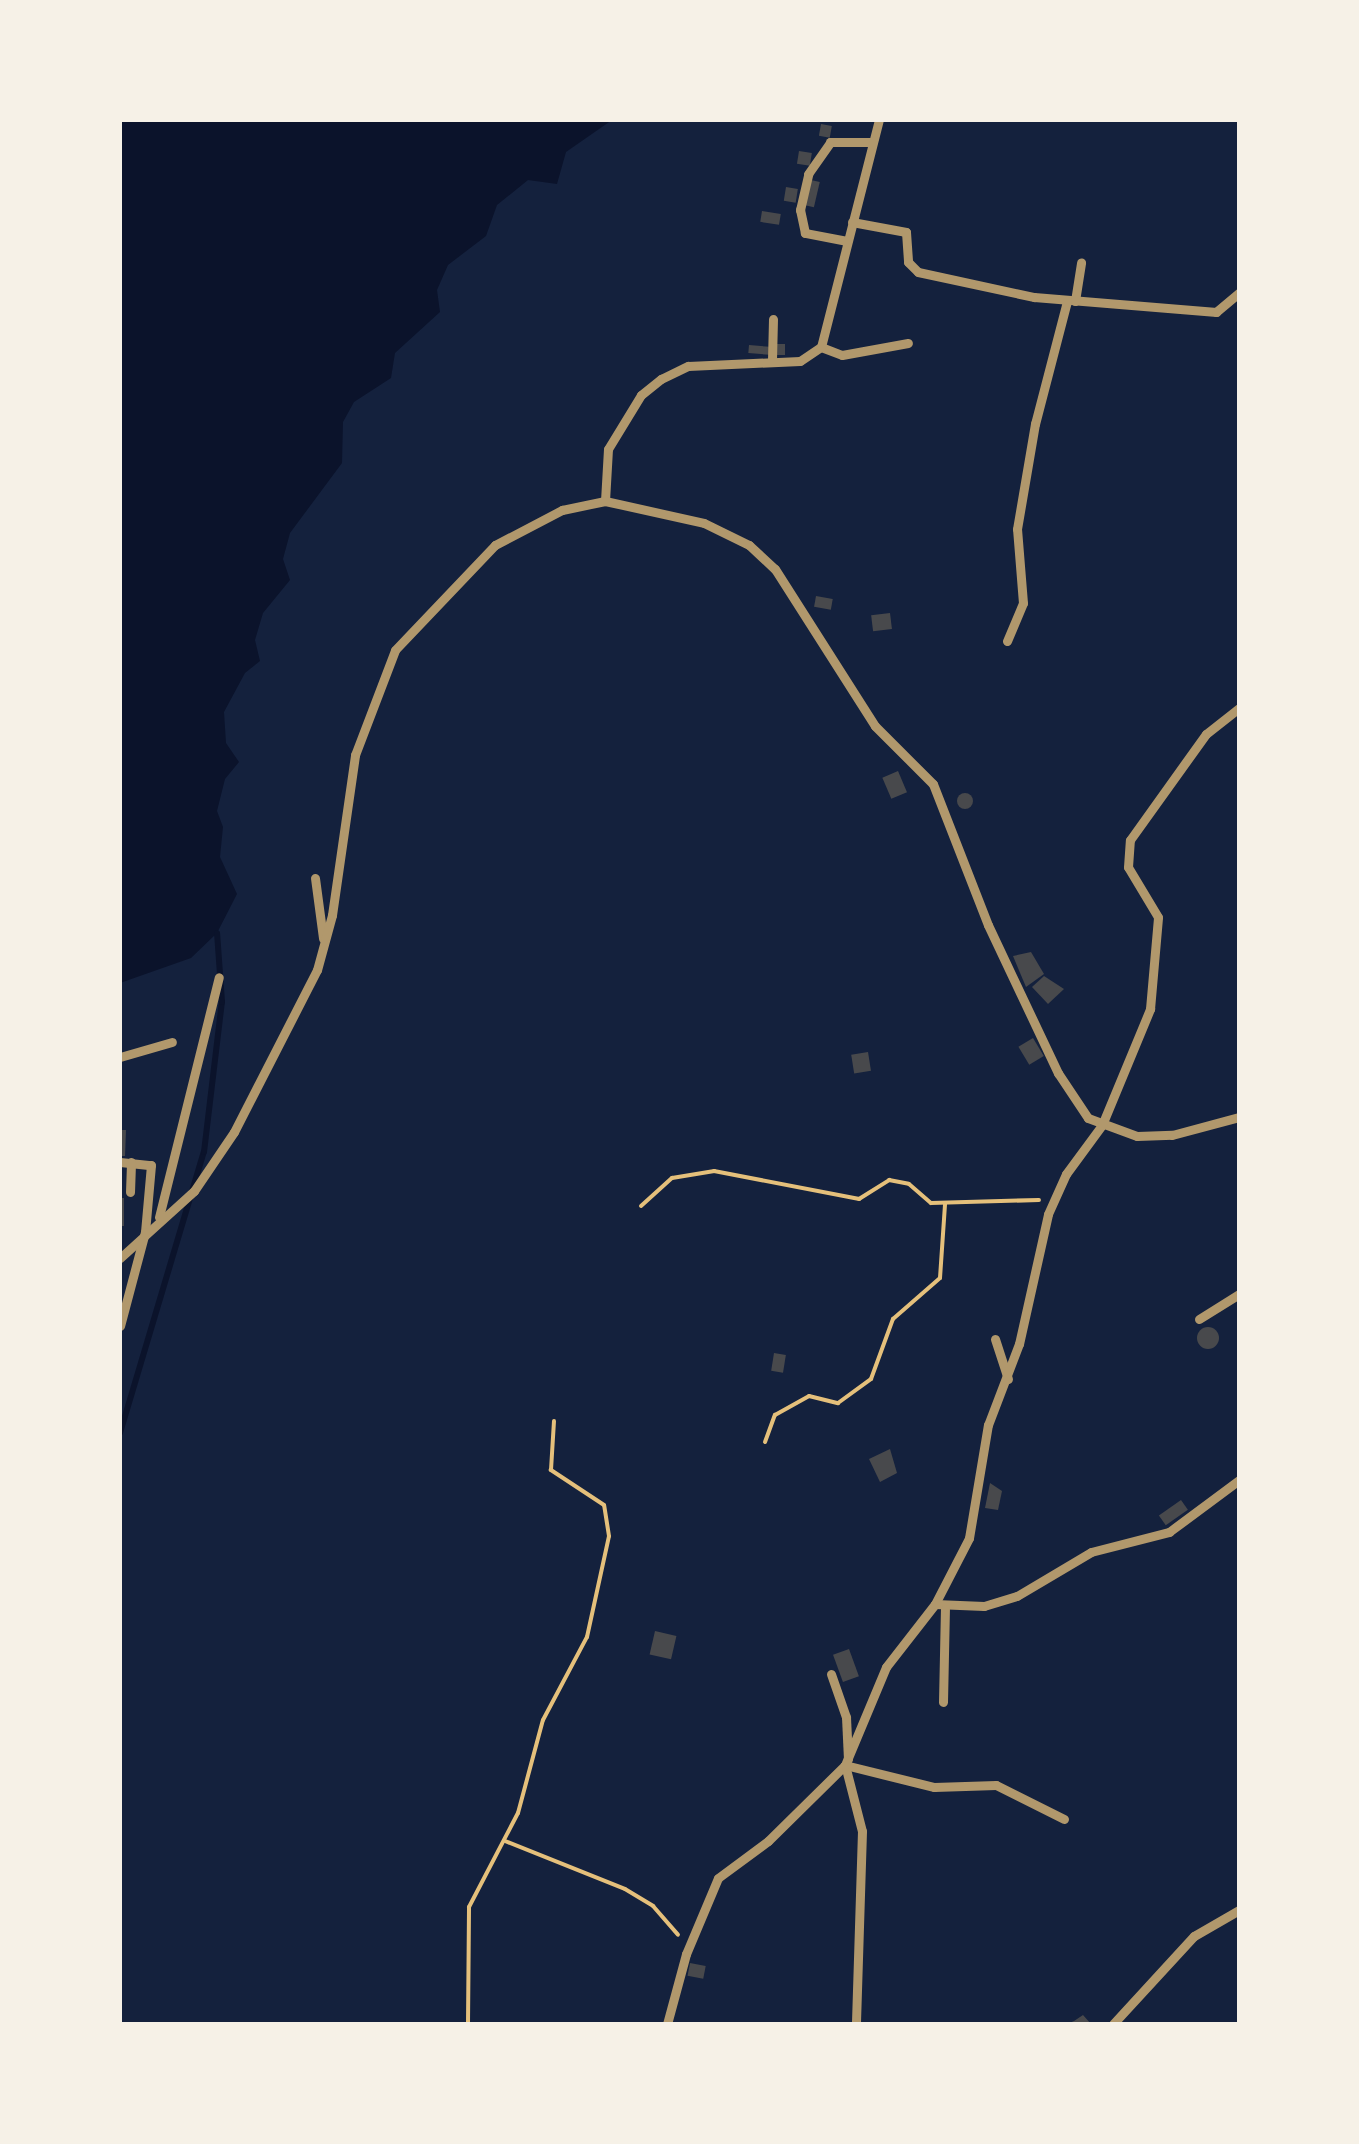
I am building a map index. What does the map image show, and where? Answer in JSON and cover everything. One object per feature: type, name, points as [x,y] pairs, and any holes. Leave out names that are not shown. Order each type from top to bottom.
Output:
[{"type":"street","points":[[605,501],[608,449],[641,395],[688,366],[808,358],[821,347],[879,120]]},
{"type":"street","points":[[847,242],[804,233],[800,210],[808,174],[830,142],[871,142]]},
{"type":"street","points":[[852,222],[906,232],[905,252],[918,272],[1071,301],[1216,312],[1239,293]]},
{"type":"street","points":[[1008,640],[1023,603],[1017,529],[1034,424],[1081,262]]},
{"type":"street","points":[[772,360],[773,319]]},
{"type":"street","points":[[821,347],[842,355],[908,343]]},
{"type":"street","points":[[120,1258],[159,1217],[194,1191],[234,1132],[324,944],[355,755],[395,650],[495,545],[562,510],[605,501],[704,523],[749,545],[775,569],[875,726],[933,784],[988,925],[1058,1074],[1084,1113],[1126,1134],[1172,1135],[1239,1117]]},
{"type":"street","points":[[667,2024],[689,1946],[718,1878],[768,1841],[846,1763],[886,1667],[940,1606],[976,1520],[988,1425],[1008,1379],[1054,1200],[1102,1125],[1143,1031],[1158,940],[1158,917],[1128,867],[1130,840],[1206,734],[1239,708]]},
{"type":"street","points":[[315,878],[324,944]]},
{"type":"street","points":[[159,1217],[219,977]]},
{"type":"street","points":[[120,1057],[172,1042]]},
{"type":"street","points":[[120,1326],[145,1232],[151,1166],[126,1162],[130,1192]]},
{"type":"street","points":[[1199,1319],[1239,1294]]},
{"type":"street","points":[[995,1339],[1008,1379]]},
{"type":"street","points":[[940,1606],[1017,1596],[1091,1552],[1169,1532],[1239,1480]]},
{"type":"street","points":[[940,1606],[943,1702]]},
{"type":"street","points":[[831,1674],[846,1717],[846,1763],[862,1831],[856,2024]]},
{"type":"street","points":[[846,1763],[934,1787],[996,1785],[1064,1819]]},
{"type":"street","points":[[1112,2024],[1194,1936],[1239,1910]]},
{"type":"path","points":[[641,1206],[672,1178],[714,1171],[859,1199],[889,1180],[909,1184],[932,1203],[1054,1200]]},
{"type":"path","points":[[765,1442],[774,1415],[809,1396],[838,1403],[871,1379],[893,1319],[940,1278],[945,1202]]},
{"type":"path","points":[[468,2024],[469,1907],[505,1841],[544,1720],[587,1637],[608,1536],[604,1505],[551,1470],[554,1422]]},
{"type":"path","points":[[505,1841],[625,1890],[653,1906],[689,1946]]},
{"type":"water","points":[[120,120],[612,120],[566,152],[557,184],[528,180],[497,205],[486,236],[448,265],[437,290],[440,312],[395,353],[391,378],[354,402],[343,422],[342,463],[290,533],[283,559],[290,580],[263,613],[255,640],[260,661],[245,673],[224,712],[226,743],[239,762],[225,779],[217,811],[223,827],[220,857],[237,894],[217,933],[191,958],[120,983]]},
{"type":"building","points":[[821,124],[832,126],[830,138],[819,136]]},
{"type":"building","points":[[799,151],[812,153],[810,166],[797,164]]},
{"type":"building","points":[[811,180],[820,182],[814,207],[805,205]]},
{"type":"building","points":[[786,187],[798,189],[796,203],[784,201]]},
{"type":"building","points":[[762,211],[781,214],[779,225],[760,222]]},
{"type":"building","points":[[777,344],[785,344],[785,355],[777,355]]},
{"type":"building","points":[[749,345],[770,347],[769,355],[748,353]]},
{"type":"building","points":[[816,596],[833,599],[831,610],[814,607]]},
{"type":"building","points":[[890,613],[892,629],[873,631],[871,615]]},
{"type":"building","points":[[898,771],[907,792],[891,799],[882,778]]},
{"type":"building","points":[[965,793],[973,801],[965,809],[957,801]]},
{"type":"building","points":[[1031,952],[1044,974],[1026,987],[1013,956]]},
{"type":"building","points":[[1044,976],[1064,989],[1048,1004],[1032,987]]},
{"type":"building","points":[[1033,1038],[1044,1056],[1029,1065],[1018,1047]]},
{"type":"building","points":[[868,1052],[871,1071],[854,1073],[851,1055]]},
{"type":"building","points":[[120,1130],[126,1130],[125,1156],[120,1156]]},
{"type":"building","points":[[120,1198],[124,1198],[124,1226],[120,1226]]},
{"type":"building","points":[[1208,1327],[1216,1330],[1216,1346],[1208,1349],[1200,1346],[1197,1338],[1200,1330]]},
{"type":"building","points":[[774,1353],[786,1355],[783,1373],[771,1371]]},
{"type":"building","points":[[890,1449],[897,1473],[880,1482],[869,1459]]},
{"type":"building","points":[[990,1483],[1002,1491],[998,1510],[985,1508]]},
{"type":"building","points":[[1181,1500],[1188,1510],[1166,1525],[1159,1515]]},
{"type":"building","points":[[655,1631],[676,1636],[671,1659],[650,1654]]},
{"type":"building","points":[[849,1649],[859,1676],[843,1682],[833,1655]]},
{"type":"building","points":[[690,1963],[706,1966],[703,1979],[688,1976]]},
{"type":"building","points":[[1083,2015],[1091,2024],[1067,2024],[1074,2021]]},
{"type":"waterway","points":[[120,1433],[204,1152],[222,1002],[217,933]]}]
